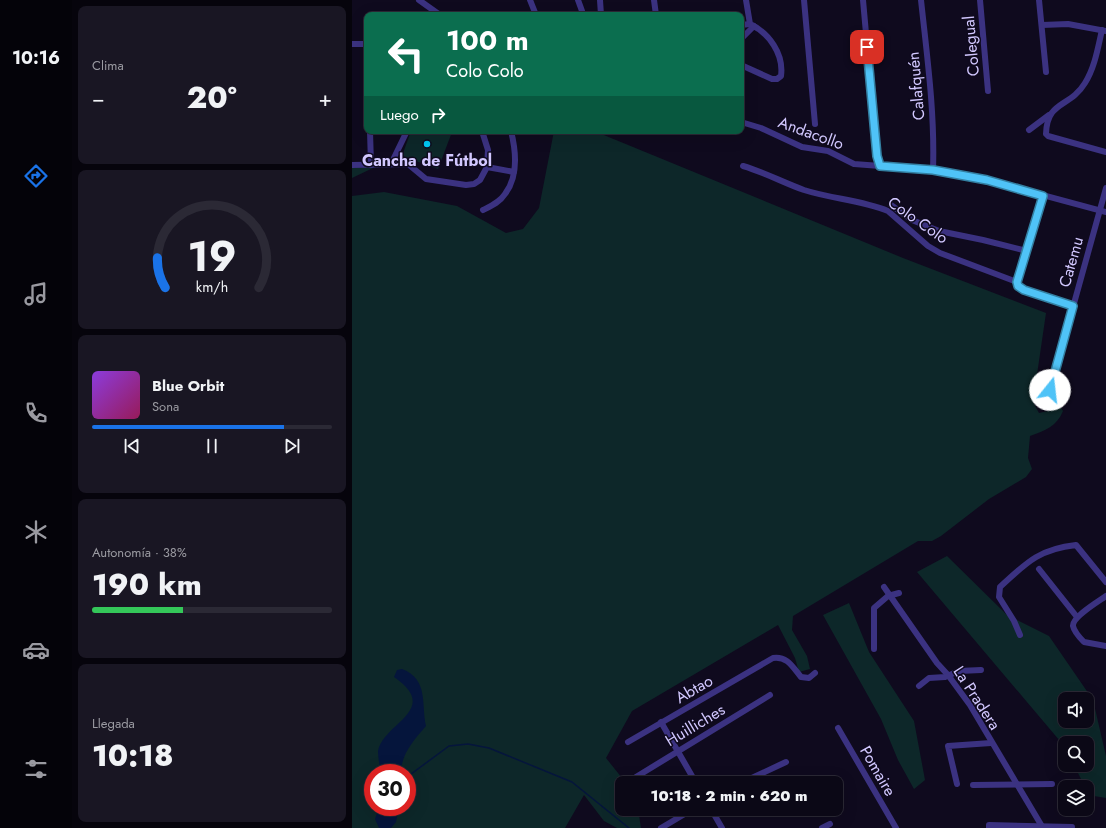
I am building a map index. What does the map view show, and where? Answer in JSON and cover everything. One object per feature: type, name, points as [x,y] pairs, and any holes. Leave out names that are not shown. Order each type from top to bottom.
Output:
[{"type":"street","points":[[419,0],[436,12]]},
{"type":"street","points":[[530,0],[535,12]]},
{"type":"street","points":[[578,0],[582,11]]},
{"type":"street","points":[[600,0],[601,12]]},
{"type":"street","points":[[654,0],[656,12]]},
{"type":"street","points":[[746,0],[752,25]]},
{"type":"street","points":[[804,0],[816,124]]},
{"type":"street","points":[[863,0],[877,156],[880,166]]},
{"type":"street","name":"Calafquén","points":[[921,0],[933,124],[933,170]]},
{"type":"street","name":"Colegual","points":[[980,0],[988,90]]},
{"type":"street","points":[[1039,0],[1046,72]]},
{"type":"street","points":[[1029,130],[1079,93],[1092,69],[1104,30],[1068,24],[1042,25]]},
{"type":"street","points":[[744,25],[752,25],[765,34],[779,57],[781,76],[777,80],[772,79],[744,66]]},
{"type":"street","points":[[744,35],[752,25]]},
{"type":"street","points":[[352,44],[364,45]]},
{"type":"street","points":[[1050,114],[1046,131],[1048,136],[1106,152]]},
{"type":"street","name":"Andacollo","points":[[744,123],[761,128],[802,147],[828,151],[854,164],[933,170],[987,180],[1103,211]]},
{"type":"street","points":[[370,134],[371,165]]},
{"type":"street","points":[[391,164],[406,134]]},
{"type":"street","points":[[352,165],[408,164],[426,179],[466,185],[474,184],[480,180],[487,167],[488,150],[483,134]]},
{"type":"street","points":[[483,210],[496,203],[505,195],[514,172],[514,142],[512,134]]},
{"type":"street","name":"Colo Colo","points":[[743,166],[804,190],[863,202],[880,208],[888,212],[928,246],[940,253],[1017,282],[1018,286],[1024,290],[1073,306]]},
{"type":"street","points":[[487,167],[514,172]]},
{"type":"street","name":"Catemu","points":[[1050,390],[1073,306],[1103,211],[1106,188]]},
{"type":"street","points":[[1017,282],[1043,196]]},
{"type":"street","name":"Colo Colo","points":[[891,205],[912,220],[939,231],[1027,251]]},
{"type":"street","points":[[1020,635],[1014,621],[999,597],[1000,587],[1031,559],[1059,547],[1076,545],[1106,582]]},
{"type":"street","points":[[1039,568],[1078,617]]},
{"type":"street","name":"La Pradera","points":[[884,587],[937,663],[948,675],[970,705],[991,743],[1042,827]]},
{"type":"street","points":[[874,649],[874,608],[889,596],[899,593]]},
{"type":"street","points":[[1106,596],[1078,617],[1073,624],[1084,642],[1106,646]]},
{"type":"street","name":"Abtao","points":[[628,742],[772,658],[780,657],[787,659],[801,677],[809,678],[815,674]]},
{"type":"street","points":[[919,686],[928,678],[948,675],[959,671],[980,670]]},
{"type":"street","name":"Huilliches","points":[[638,776],[677,750],[770,695]]},
{"type":"street","points":[[662,722],[692,776]]},
{"type":"street","name":"Pomaire","points":[[838,728],[896,828]]},
{"type":"street","points":[[956,784],[948,746],[991,743]]},
{"type":"street","points":[[756,776],[786,762]]},
{"type":"street","points":[[973,784],[1052,784]]},
{"type":"street","points":[[661,828],[681,816]]},
{"type":"street","points":[[715,816],[722,828]]},
{"type":"street","points":[[822,828],[830,824]]},
{"type":"street","points":[[989,828],[989,826],[1072,827]]},
{"type":"green space","name":"Cancha de Fútbol","points":[[410,134],[451,134],[438,169],[402,156]]},
{"type":"green space","points":[[553,134],[601,134],[903,258],[1046,313],[1033,402],[1039,413],[1061,408],[1063,411],[1054,424],[1041,432],[1030,436],[1028,458],[1032,469],[1026,477],[989,499],[941,536],[932,541],[918,541],[793,616],[792,630],[807,656],[810,669],[799,672],[795,658],[778,625],[632,711],[606,758],[620,776],[615,776],[615,816],[639,816],[641,828],[617,828],[604,821],[584,795],[565,828],[352,828],[352,196],[384,192],[457,206],[506,233],[523,229],[539,208]]},
{"type":"green space","points":[[375,167],[352,178],[352,168]]},
{"type":"green space","points":[[947,556],[1007,615],[1049,636],[1088,692],[1058,692],[1058,728],[1094,728],[1094,704],[1106,756],[1106,798],[1094,796],[1094,780],[1082,780],[1078,772],[1094,772],[1094,736],[1058,736],[1058,739],[917,572]]},
{"type":"green space","points":[[849,603],[869,652],[914,721],[925,780],[914,789],[898,760],[881,719],[823,615]]},
{"type":"water","points":[[402,669],[411,673],[420,686],[426,726],[409,748],[402,764],[380,764],[378,751],[382,741],[406,716],[411,708],[412,699],[407,689],[394,677],[397,670]]},
{"type":"water","points":[[376,816],[397,816],[396,822],[391,828],[379,828],[375,819]]},
{"type":"waterway","points":[[416,770],[449,746],[468,744],[489,748],[572,782],[629,828]]},
{"type":"place","name":"Cancha de Fútbol","points":[[427,144]]},
{"type":"route","points":[[867,47],[877,156],[880,166],[933,170],[987,180],[1043,196],[1017,282],[1018,286],[1024,290],[1073,306],[1050,390]]}]
